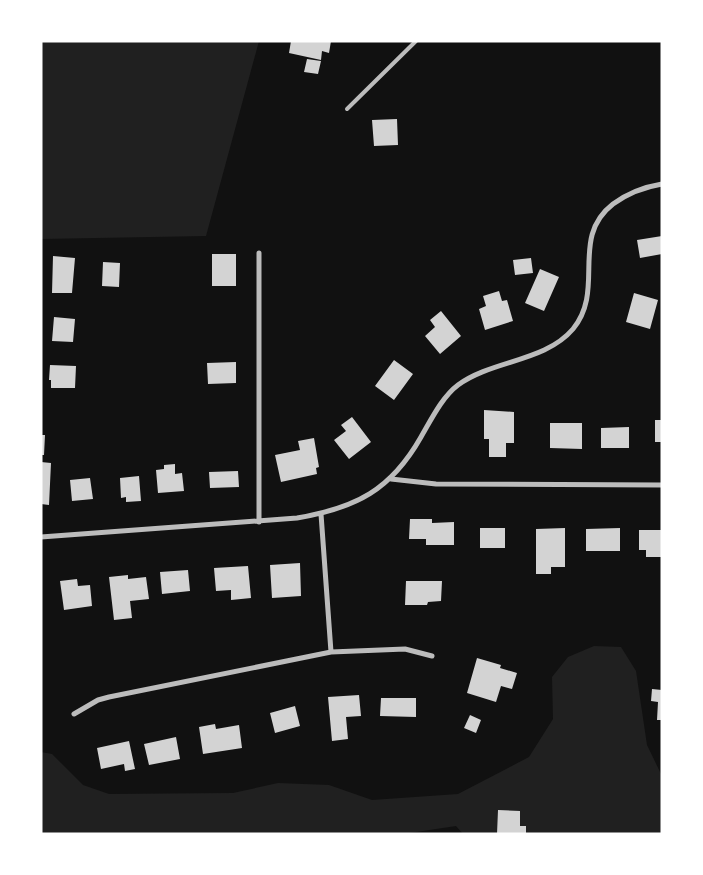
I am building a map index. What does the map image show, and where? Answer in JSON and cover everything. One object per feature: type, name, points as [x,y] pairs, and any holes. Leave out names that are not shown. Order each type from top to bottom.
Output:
[{"type":"street","points":[[41,537],[259,522],[321,514],[350,504],[368,495],[391,479],[410,457],[445,399],[457,386],[472,377],[542,350],[562,339],[573,328],[583,312],[586,301],[589,283],[590,239],[598,218],[618,200],[631,193],[662,184]]},
{"type":"street","points":[[259,253],[259,522]]},
{"type":"street","points":[[391,479],[436,484],[662,485]]},
{"type":"street","points":[[321,514],[331,652]]},
{"type":"street","points":[[74,714],[98,700],[109,697],[331,652],[405,649],[432,656]]},
{"type":"lane","points":[[347,109],[416,41]]},
{"type":"shaded area","points":[[41,41],[259,41],[206,236],[41,239]]},
{"type":"shaded area","points":[[594,646],[621,647],[636,671],[647,745],[662,776],[662,834],[463,834],[456,826],[403,834],[41,834],[41,752],[52,754],[83,785],[109,794],[233,793],[278,783],[329,785],[372,800],[458,794],[529,757],[553,719],[552,677],[568,657]]},
{"type":"building","points":[[291,41],[331,41],[329,53],[322,51],[321,60],[289,53]]},
{"type":"building","points":[[307,59],[321,61],[318,74],[304,72]]},
{"type":"building","points":[[397,119],[398,145],[374,146],[372,120]]},
{"type":"building","points":[[662,236],[662,254],[640,258],[637,240]]},
{"type":"building","points":[[212,254],[236,254],[236,286],[212,286]]},
{"type":"building","points":[[53,256],[75,258],[72,293],[52,293]]},
{"type":"building","points":[[531,258],[533,273],[515,275],[513,260]]},
{"type":"building","points":[[103,262],[120,263],[119,287],[102,286]]},
{"type":"building","points":[[540,269],[559,277],[544,311],[525,303]]},
{"type":"building","points":[[499,291],[502,301],[507,300],[513,321],[485,330],[479,309],[486,306],[483,296]]},
{"type":"building","points":[[634,293],[658,300],[650,329],[626,322]]},
{"type":"building","points":[[441,311],[461,336],[440,354],[425,336],[435,327],[430,320]]},
{"type":"building","points":[[54,317],[75,319],[73,342],[52,341]]},
{"type":"building","points":[[394,360],[413,374],[394,400],[375,386]]},
{"type":"building","points":[[236,362],[236,383],[208,384],[207,363]]},
{"type":"building","points":[[50,365],[76,366],[75,388],[51,388],[51,380],[49,380]]},
{"type":"building","points":[[484,410],[514,412],[514,443],[506,443],[506,457],[489,457],[489,439],[484,439]]},
{"type":"building","points":[[352,417],[371,442],[349,459],[334,440],[346,431],[341,425]]},
{"type":"building","points":[[655,420],[662,420],[662,442],[655,442]]},
{"type":"building","points":[[550,423],[582,423],[582,449],[550,448]]},
{"type":"building","points":[[629,427],[629,448],[601,448],[601,428]]},
{"type":"building","points":[[41,435],[45,435],[44,455],[41,455]]},
{"type":"building","points":[[314,438],[319,467],[316,468],[317,474],[281,482],[275,455],[300,450],[298,441]]},
{"type":"building","points":[[41,462],[51,463],[49,505],[41,504]]},
{"type":"building","points":[[175,464],[175,474],[182,473],[184,491],[158,493],[156,470],[164,469],[164,465]]},
{"type":"building","points":[[238,471],[239,487],[210,488],[209,472]]},
{"type":"building","points":[[139,476],[141,501],[126,502],[126,497],[121,498],[120,478]]},
{"type":"building","points":[[90,478],[93,499],[72,501],[70,480]]},
{"type":"building","points":[[410,519],[432,519],[432,523],[454,522],[454,545],[426,545],[426,539],[409,539]]},
{"type":"building","points":[[480,528],[505,528],[505,548],[480,548]]},
{"type":"building","points":[[565,528],[565,567],[551,567],[551,574],[536,574],[536,529]]},
{"type":"building","points":[[620,528],[620,551],[586,551],[586,529]]},
{"type":"building","points":[[639,530],[662,530],[662,557],[646,557],[646,550],[639,550]]},
{"type":"building","points":[[300,563],[301,596],[272,598],[270,565]]},
{"type":"building","points":[[248,566],[251,598],[231,600],[231,590],[216,591],[214,568]]},
{"type":"building","points":[[188,570],[190,591],[162,594],[160,572]]},
{"type":"building","points":[[128,575],[128,579],[146,577],[149,599],[130,601],[132,618],[114,620],[109,577]]},
{"type":"building","points":[[77,579],[78,586],[90,585],[92,606],[64,610],[60,581]]},
{"type":"building","points":[[406,581],[442,581],[441,601],[428,602],[427,605],[405,605]]},
{"type":"building","points":[[477,658],[501,665],[500,668],[517,673],[512,689],[501,686],[496,702],[467,693]]},
{"type":"building","points":[[652,689],[662,690],[662,720],[657,720],[658,702],[651,701]]},
{"type":"building","points":[[359,695],[361,716],[346,717],[348,739],[332,741],[328,697]]},
{"type":"building","points":[[381,698],[416,698],[416,717],[380,716]]},
{"type":"building","points":[[295,706],[300,726],[275,733],[270,713]]},
{"type":"building","points":[[470,715],[481,720],[476,733],[464,728]]},
{"type":"building","points":[[215,724],[216,729],[239,725],[242,748],[203,754],[199,727]]},
{"type":"building","points":[[176,737],[180,759],[149,765],[144,744]]},
{"type":"building","points":[[129,741],[135,769],[125,771],[124,764],[101,769],[97,748]]},
{"type":"building","points":[[498,810],[520,811],[520,826],[526,826],[526,834],[497,834]]}]
